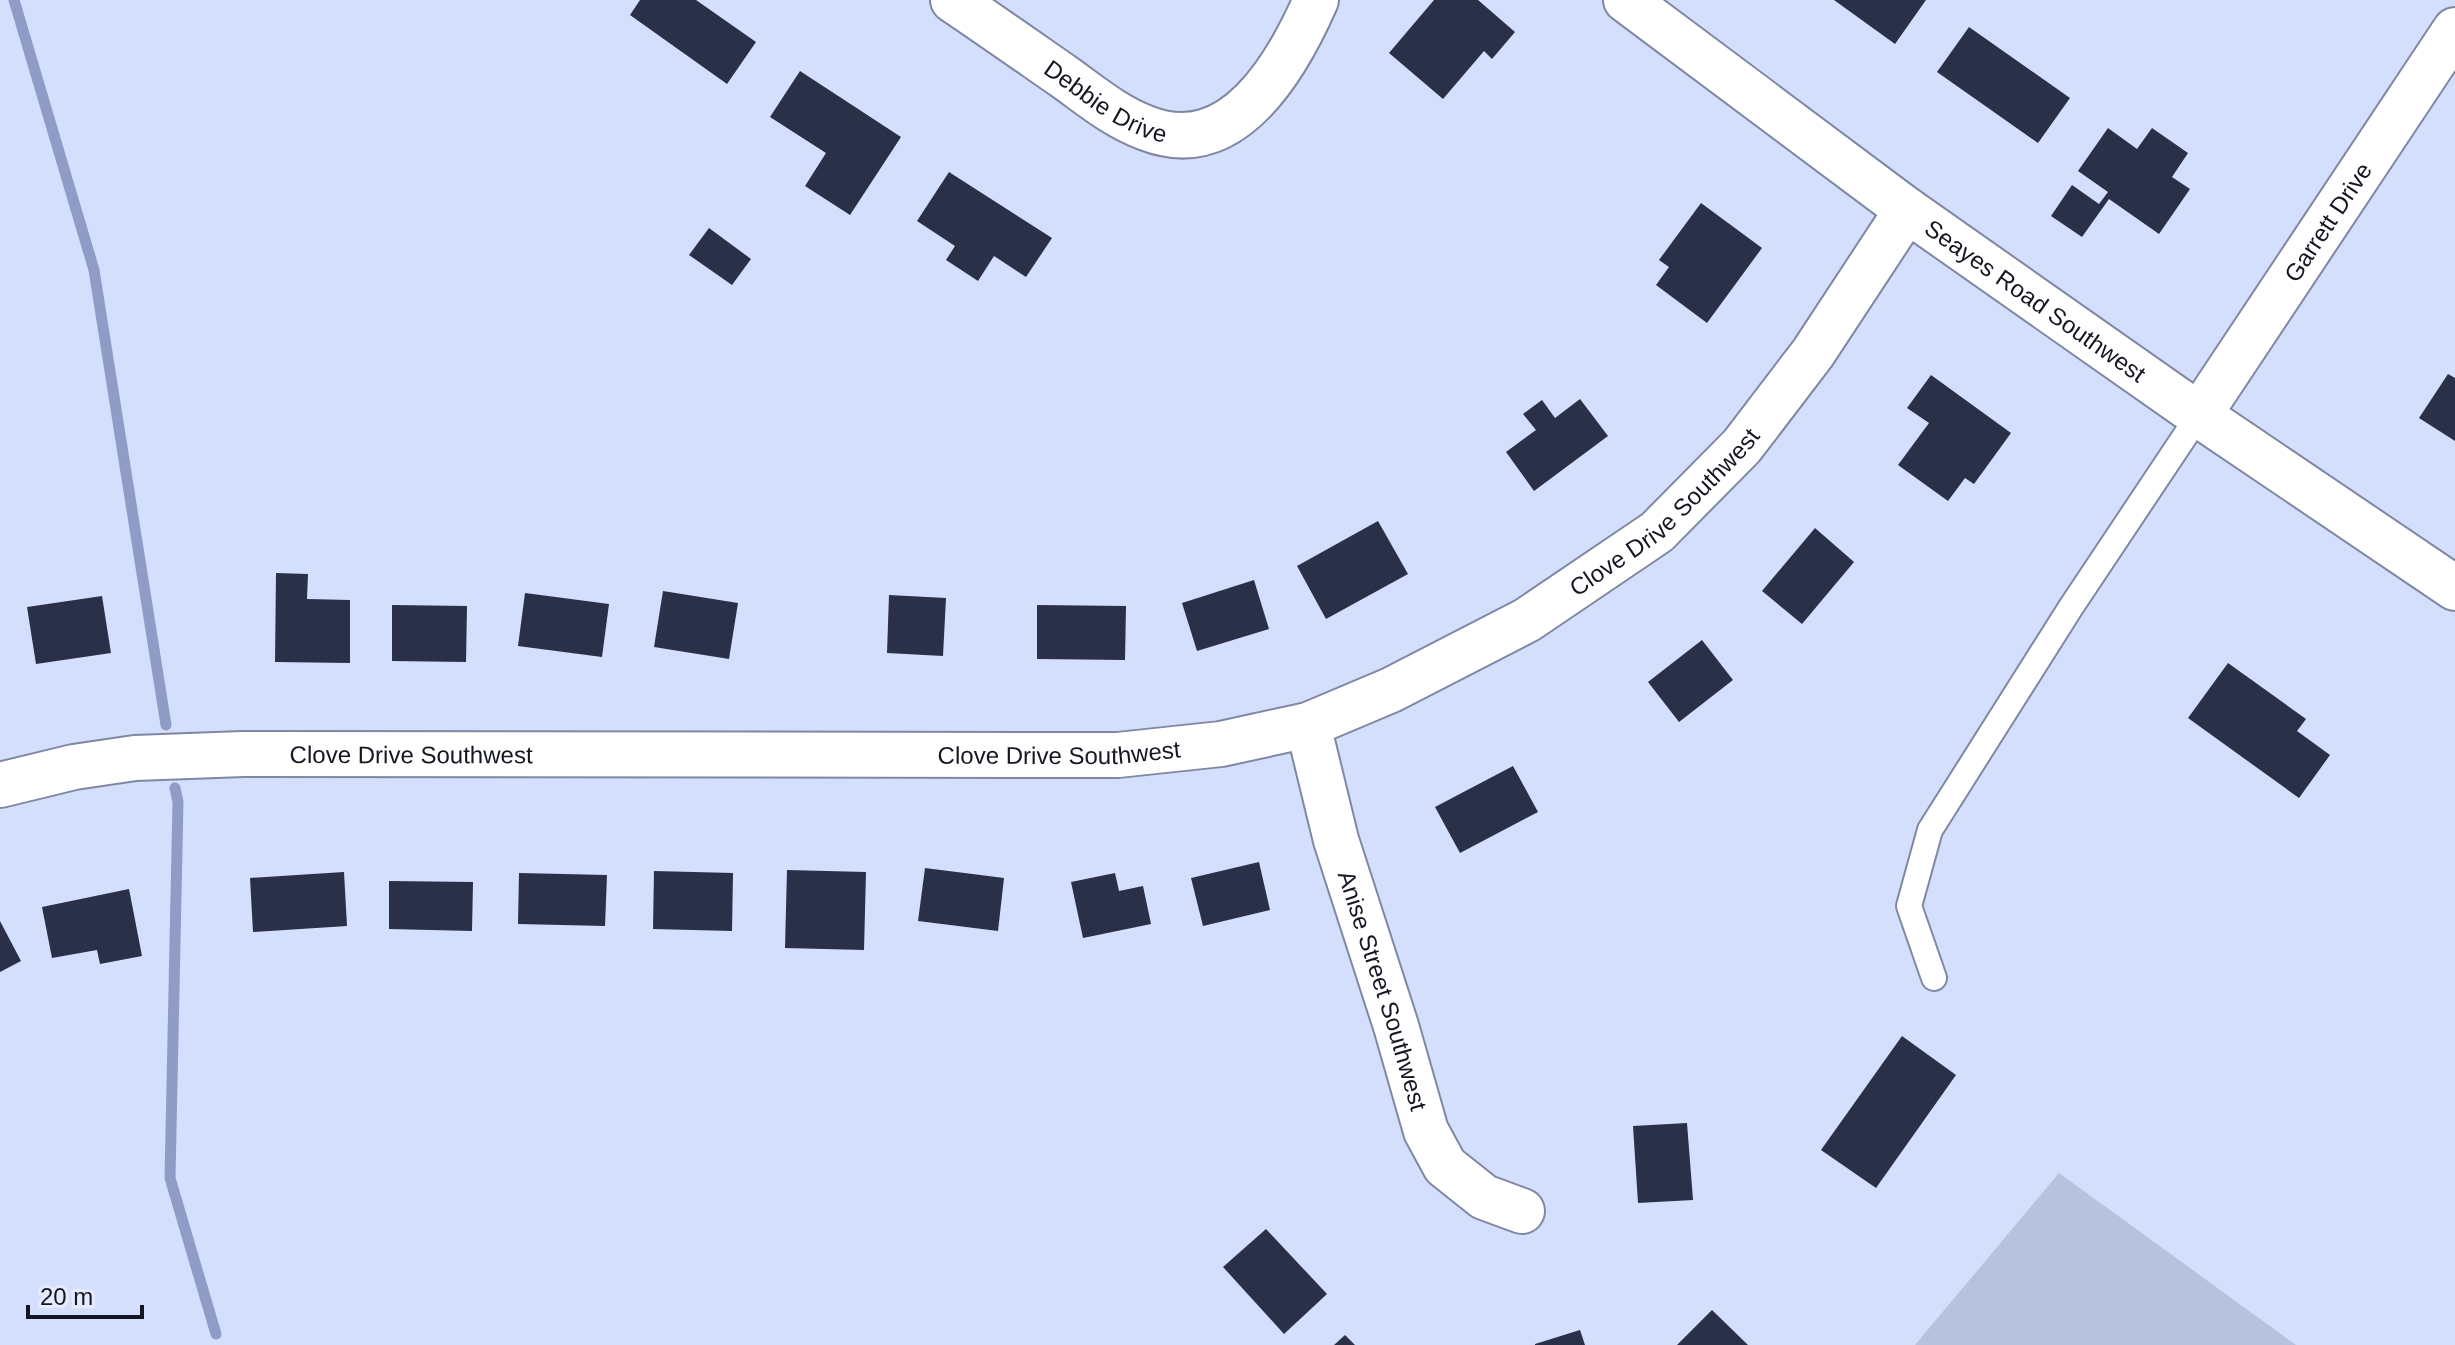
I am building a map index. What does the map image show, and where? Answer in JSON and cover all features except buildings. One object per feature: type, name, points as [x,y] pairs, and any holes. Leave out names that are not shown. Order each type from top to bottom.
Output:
[{"type":"street","name":"Debbie Drive","points":[[953,0],[1107,109],[1147,129],[1174,134],[1208,131],[1244,112],[1266,87],[1297,42],[1316,0]]},
{"type":"street","name":"Seayes Road Southwest","points":[[1626,0],[1907,210],[2199,415],[2455,588]]},
{"type":"street","name":"Garrett Drive","points":[[2199,415],[2455,30]]},
{"type":"street","name":"Clove Drive Southwest","points":[[0,785],[74,767],[135,758],[243,754],[1118,755],[1221,744],[1308,725],[1391,690],[1527,620],[1657,532],[1742,446],[1813,353],[1907,210]]},
{"type":"street","name":"Anise Street Southwest","points":[[1308,725],[1336,840],[1426,1131],[1445,1166],[1484,1197],[1522,1211]]},
{"type":"lane","points":[[1934,978],[1909,906],[1930,830],[2071,607],[2199,415]]},
{"type":"shaded area","points":[[2059,1173],[2296,1345],[1915,1345]]},
{"type":"waterway","points":[[14,0],[94,270],[166,725]]},
{"type":"waterway","points":[[175,788],[178,802],[170,1178],[216,1334]]}]
